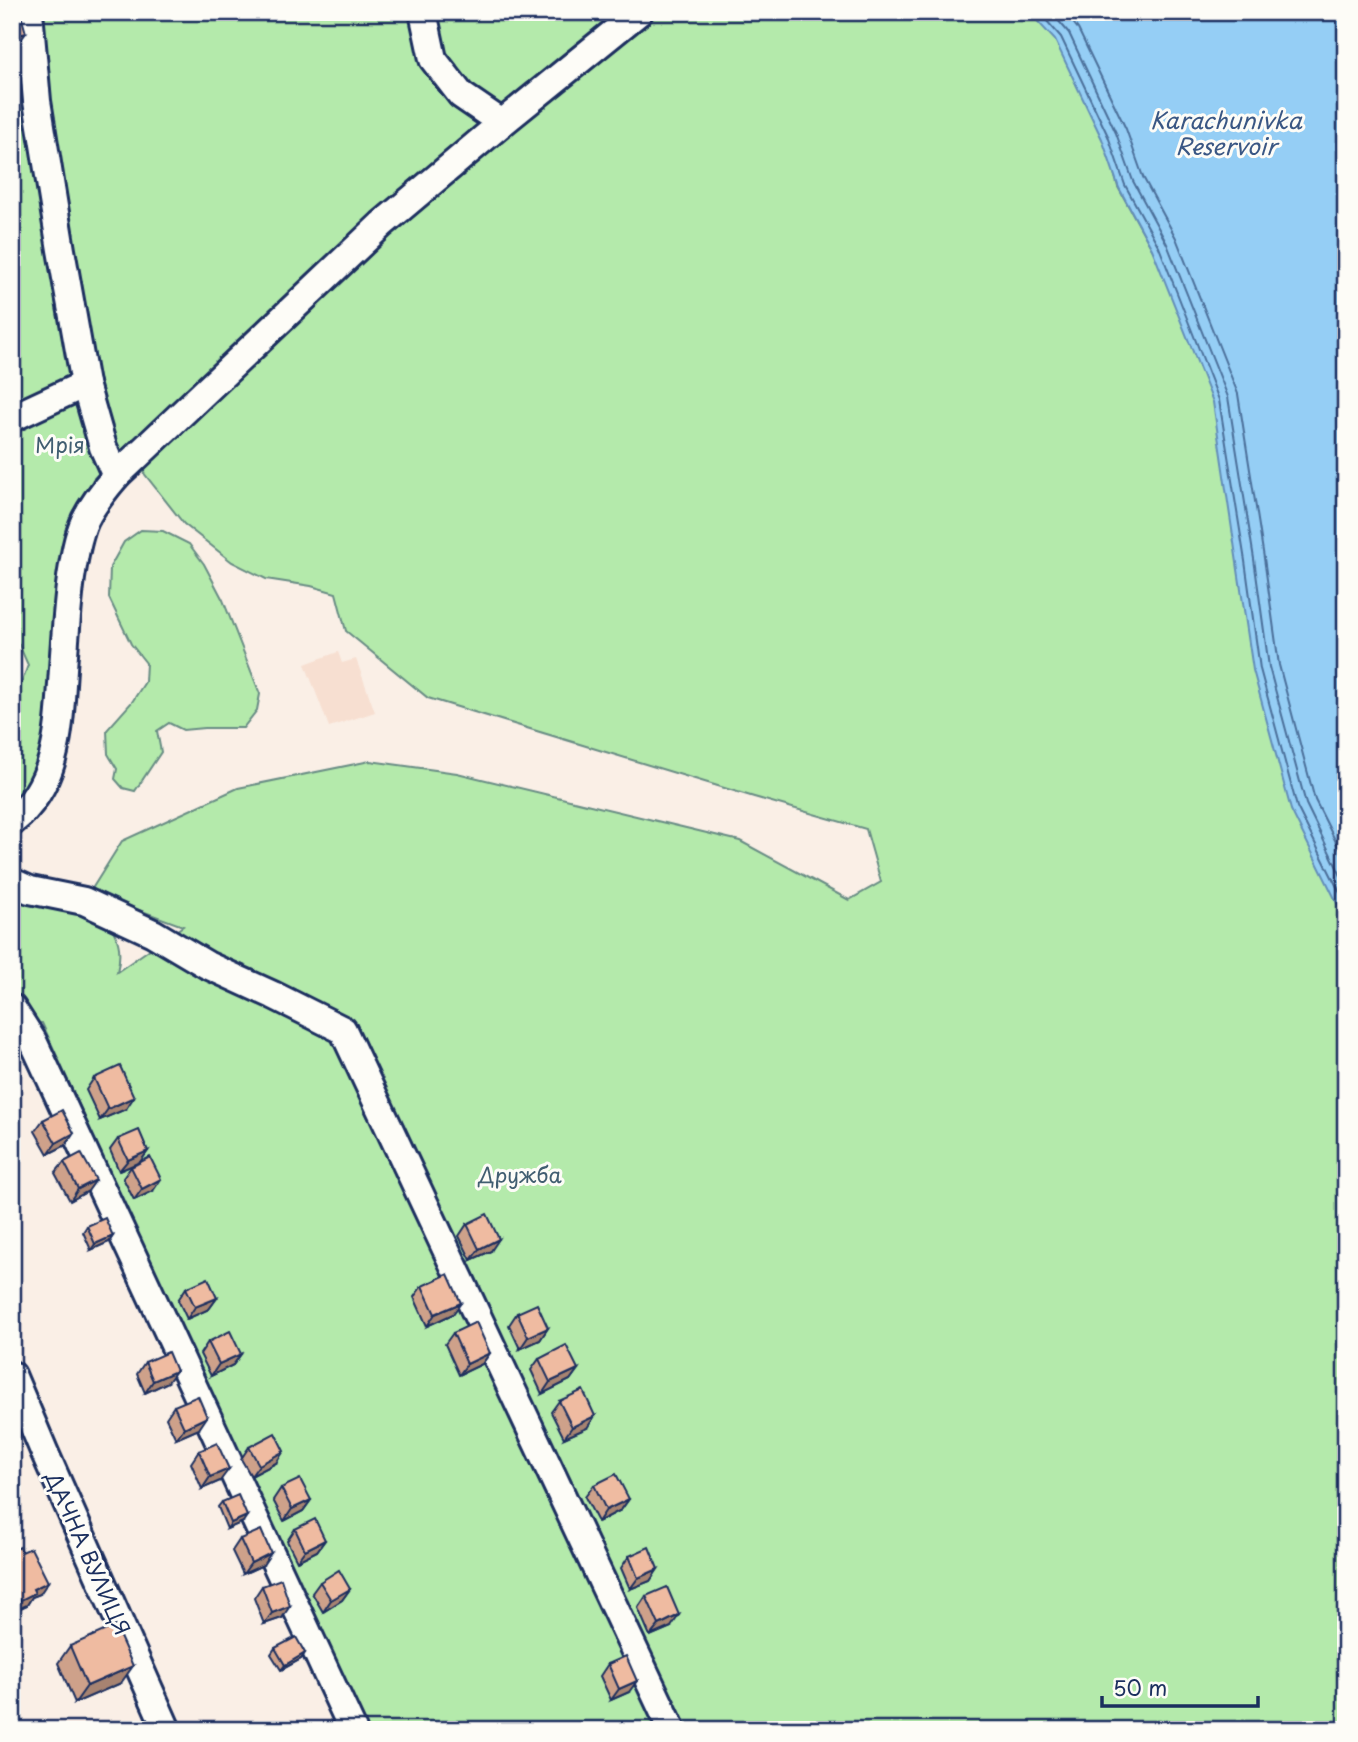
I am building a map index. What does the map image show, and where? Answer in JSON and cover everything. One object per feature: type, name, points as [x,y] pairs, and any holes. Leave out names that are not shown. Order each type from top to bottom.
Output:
[{"type":"street","points":[[29,12],[37,101],[85,384],[103,447],[116,476]]},
{"type":"street","points":[[424,12],[433,59],[461,95],[502,123]]},
{"type":"street","points":[[12,822],[41,789],[52,764],[59,730],[67,608],[74,559],[84,522],[102,491],[382,224],[639,12]]},
{"type":"street","points":[[12,418],[85,384]]},
{"type":"street","points":[[12,882],[30,890],[84,901],[153,933],[207,965],[343,1030],[672,1730]]},
{"type":"street","points":[[12,1008],[39,1053],[353,1730]]},
{"type":"street","name":"ДАЧНА ВУЛИЦЯ","points":[[12,1375],[167,1730]]},
{"type":"shaded area","points":[[338,652],[342,663],[356,659],[375,712],[329,727],[305,664]]},
{"type":"green space","points":[[12,12],[1137,12],[1114,173],[1118,187],[1346,602],[1346,1730],[362,1730],[42,1023],[36,1023],[12,998],[12,889],[105,916],[118,943],[117,972],[183,926],[90,892],[122,841],[238,788],[370,761],[457,773],[740,841],[849,900],[881,882],[866,829],[428,698],[346,631],[336,593],[266,579],[232,562],[184,524],[124,448],[93,479],[75,517],[46,759],[12,810],[12,709],[28,665],[12,629]]},
{"type":"green space","points":[[141,530],[163,531],[189,544],[204,564],[223,600],[260,694],[257,710],[243,728],[183,730],[169,723],[157,731],[161,752],[135,791],[123,788],[115,779],[117,769],[108,754],[107,730],[132,702],[145,682],[146,663],[131,644],[109,598],[110,567],[124,542]]},
{"type":"water","name":"Karachunivka Reservoir","points":[[1029,12],[1346,12],[1346,921],[1291,810],[1253,670],[1213,402],[1152,249],[1119,188],[1102,139],[1055,40]]},
{"type":"building","points":[[20,12],[26,33],[12,37],[12,13]]},
{"type":"building","points":[[120,1066],[134,1097],[108,1109],[94,1078]]},
{"type":"building","points":[[62,1110],[74,1133],[56,1143],[43,1120]]},
{"type":"building","points":[[139,1130],[148,1151],[128,1160],[118,1139]]},
{"type":"building","points":[[81,1153],[96,1180],[78,1189],[64,1162]]},
{"type":"building","points":[[150,1157],[161,1179],[142,1189],[131,1167]]},
{"type":"building","points":[[487,1214],[499,1239],[479,1249],[467,1224]]},
{"type":"building","points":[[105,1218],[113,1236],[95,1244],[87,1226]]},
{"type":"building","points":[[448,1274],[461,1303],[435,1314],[422,1286]]},
{"type":"building","points":[[208,1278],[217,1298],[195,1307],[186,1288]]},
{"type":"building","points":[[537,1304],[548,1328],[528,1337],[517,1313]]},
{"type":"building","points":[[476,1322],[490,1353],[467,1364],[453,1333]]},
{"type":"building","points":[[230,1331],[241,1354],[219,1364],[208,1342]]},
{"type":"building","points":[[566,1345],[578,1369],[550,1382],[539,1359]]},
{"type":"building","points":[[168,1352],[176,1371],[153,1381],[145,1362]]},
{"type":"building","points":[[583,1390],[595,1416],[572,1427],[559,1401]]},
{"type":"building","points":[[198,1396],[207,1417],[184,1428],[174,1406]]},
{"type":"building","points":[[275,1433],[284,1451],[259,1465],[249,1447]]},
{"type":"building","points":[[217,1443],[229,1469],[210,1477],[199,1451]]},
{"type":"building","points":[[616,1474],[629,1499],[606,1510],[594,1485]]},
{"type":"building","points":[[300,1479],[311,1500],[292,1509],[281,1488]]},
{"type":"building","points":[[238,1495],[247,1516],[231,1523],[222,1502]]},
{"type":"building","points":[[315,1519],[325,1540],[305,1550],[295,1529]]},
{"type":"building","points":[[261,1530],[271,1553],[251,1563],[240,1539]]},
{"type":"building","points":[[20,1547],[22,1552],[31,1548],[48,1582],[33,1589],[35,1593],[17,1602],[12,1592],[12,1551]]},
{"type":"building","points":[[649,1547],[658,1569],[638,1578],[629,1556]]},
{"type":"building","points":[[339,1570],[350,1589],[331,1600],[320,1582]]},
{"type":"building","points":[[281,1579],[290,1606],[272,1613],[262,1586]]},
{"type":"building","points":[[667,1587],[679,1615],[659,1625],[646,1596]]},
{"type":"building","points":[[115,1626],[133,1666],[87,1686],[70,1646]]},
{"type":"building","points":[[296,1637],[305,1653],[285,1665],[275,1648]]},
{"type":"building","points":[[626,1656],[637,1681],[619,1689],[608,1664]]},
{"type":"park label","name":"Мрія","points":[[60,444]]},
{"type":"park label","name":"Дружба","points":[[520,1174]]}]
